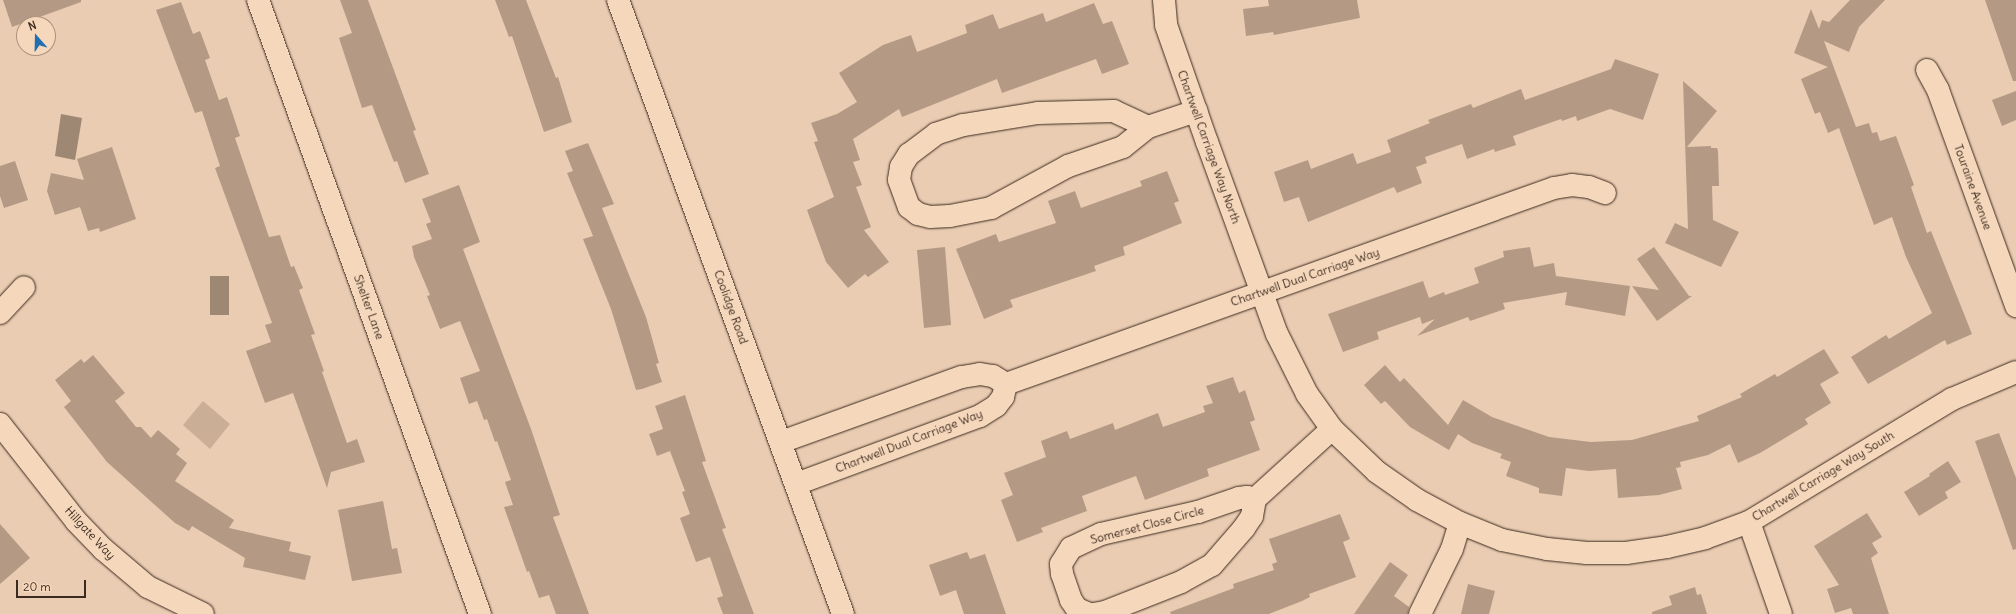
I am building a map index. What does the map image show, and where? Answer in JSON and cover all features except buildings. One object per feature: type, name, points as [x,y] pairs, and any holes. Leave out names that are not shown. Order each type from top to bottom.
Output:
[{"type":"street","name":"Shelter Lane","points":[[258,0],[475,613]]},
{"type":"street","name":"Coolidge Road","points":[[618,0],[843,614]]},
{"type":"street","name":"Chartwell Carriage Way North","points":[[1164,0],[1166,25],[1262,292]]},
{"type":"street","name":"Touraine Avenue","points":[[1927,70],[1938,90],[2016,306]]},
{"type":"street","points":[[1148,127],[1114,111],[1038,113],[963,125],[936,134],[909,154],[901,167],[899,180],[909,207],[918,214],[930,217],[950,216],[991,208],[1068,166],[1122,147],[1148,127],[1196,111]]},
{"type":"street","name":"Chartwell Dual Carriage Way","points":[[796,484],[980,416],[996,406],[1003,397],[1006,384],[1554,188],[1572,185],[1589,187],[1605,193]]},
{"type":"street","points":[[0,313],[24,287]]},
{"type":"street","name":"Chartwell Carriage Way South","points":[[1262,292],[1290,363],[1307,394],[1332,429],[1377,472],[1417,500],[1460,523],[1502,540],[1547,549],[1626,553],[1667,547],[1705,538],[1748,522],[1952,399],[2016,372]]},
{"type":"street","points":[[781,442],[962,377],[980,374],[993,376],[1006,384]]},
{"type":"street","name":"Hillgate Way","points":[[0,424],[76,520],[103,549],[148,587],[203,614]]},
{"type":"street","points":[[1093,614],[1105,612],[1182,582],[1212,565],[1244,528],[1252,516],[1255,499],[1332,429]]},
{"type":"street","name":"Somerset Close Circle","points":[[1089,614],[1077,609],[1071,600],[1062,574],[1061,564],[1071,548],[1101,534],[1198,512],[1239,498],[1255,499]]},
{"type":"street","points":[[1748,522],[1781,614]]},
{"type":"street","points":[[1420,614],[1452,549],[1460,523]]},
{"type":"shaded area","points":[[61,114],[82,118],[75,160],[55,156]]},
{"type":"shaded area","points":[[210,276],[229,276],[229,315],[210,315]]},
{"type":"shaded area","points":[[203,401],[230,424],[210,449],[183,425]]}]
